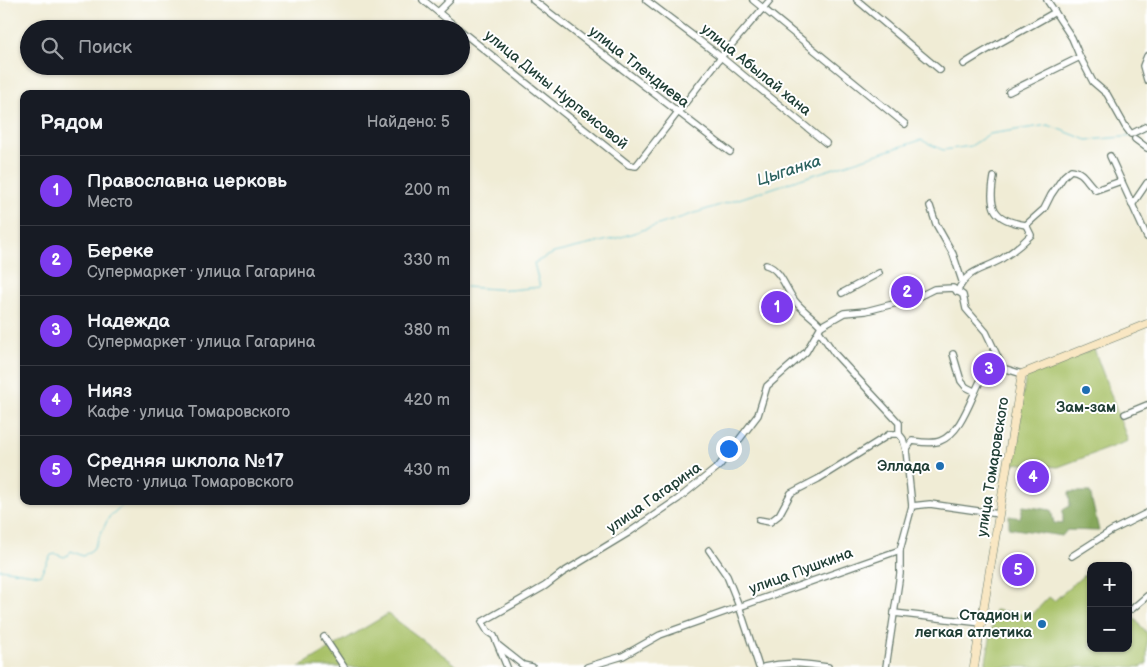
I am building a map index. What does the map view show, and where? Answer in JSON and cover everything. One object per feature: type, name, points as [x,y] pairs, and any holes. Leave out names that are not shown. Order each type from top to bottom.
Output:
[{"type":"street","name":"улица Дины Нурпеисовой","points":[[423,0],[448,20]]},
{"type":"street","points":[[438,12],[450,0]]},
{"type":"street","name":"улица Тлендиева","points":[[533,0],[730,152]]},
{"type":"street","name":"улица Абылай хана","points":[[646,0],[721,57],[826,142]]},
{"type":"street","points":[[753,0],[905,124]]},
{"type":"street","points":[[677,112],[770,0]]},
{"type":"street","points":[[857,0],[940,70]]},
{"type":"street","points":[[1047,0],[1072,38],[1092,82],[1107,94],[1131,134],[1147,126]]},
{"type":"street","points":[[964,64],[987,49],[1022,32],[1055,12]]},
{"type":"street","name":"улица Дины Нурпеисовой","points":[[470,38],[629,165],[636,166],[677,112]]},
{"type":"street","points":[[1147,56],[1143,66],[1147,80]]},
{"type":"street","points":[[1009,92],[1080,57]]},
{"type":"street","points":[[1135,139],[1147,148]]},
{"type":"street","points":[[1110,156],[1147,237]]},
{"type":"street","points":[[1026,226],[1044,209],[1064,176],[1071,170],[1077,171],[1084,176],[1088,184],[1096,190],[1122,181]]},
{"type":"street","points":[[994,177],[991,193],[992,208],[1000,216],[1014,223],[1026,226],[1031,236],[1018,248],[1000,260],[972,272],[962,281],[957,292],[963,296],[966,308],[986,332],[1003,368]]},
{"type":"street","points":[[1132,205],[1147,183]]},
{"type":"street","points":[[930,206],[936,224],[953,254],[962,281]]},
{"type":"street","points":[[766,265],[772,266],[777,272],[796,302],[820,328],[835,354],[899,424],[906,450],[912,506],[900,550],[900,574],[886,667]]},
{"type":"street","points":[[842,293],[879,273]]},
{"type":"street","name":"улица Гагарина","points":[[497,645],[494,636],[488,632],[482,622],[545,586],[562,573],[628,533],[678,499],[719,466],[758,415],[767,386],[806,352],[820,328],[844,313],[866,311],[901,302],[918,297],[934,289],[952,288],[957,292]]},
{"type":"street","points":[[759,520],[770,522],[779,514],[791,492],[818,479],[890,434],[912,441],[940,442],[958,428],[982,376],[1003,368],[1022,374],[1147,324]]},
{"type":"street","points":[[953,354],[961,381],[966,387],[974,391]]},
{"type":"street","name":"улица Томаровского","points":[[974,667],[1022,374]]},
{"type":"street","points":[[1125,414],[1147,405]]},
{"type":"street","points":[[906,450],[912,441]]},
{"type":"street","points":[[912,506],[930,504],[999,514]]},
{"type":"street","points":[[1072,556],[1111,531],[1147,513]]},
{"type":"street","points":[[709,550],[727,576],[759,667]]},
{"type":"street","name":"улица Пушкина","points":[[587,667],[623,656],[660,635],[900,550]]},
{"type":"street","points":[[1132,609],[1147,596]]},
{"type":"street","points":[[894,613],[982,623]]},
{"type":"street","points":[[324,637],[344,667]]},
{"type":"street","points":[[497,645],[507,667]]},
{"type":"street","points":[[497,645],[523,665],[532,667]]},
{"type":"street","points":[[764,667],[794,662],[828,667]]},
{"type":"green space","points":[[1094,349],[1128,441],[1058,467],[1012,463],[1026,375]]},
{"type":"green space","points":[[1069,492],[1090,492],[1099,531],[1067,530],[1062,536],[1009,528],[1009,516],[1020,518],[1023,506],[1051,510],[1054,523],[1063,524],[1063,510],[1070,506]]},
{"type":"green space","name":"Стадион и легкая атлетика","points":[[1084,575],[1087,577],[1087,652],[1132,652],[1132,616],[1147,633],[1147,663],[1142,667],[985,667],[995,610],[1031,616],[1049,597],[1054,601]]},
{"type":"green space","points":[[388,614],[459,667],[299,667]]},
{"type":"waterway","name":"Цыганка","points":[[470,287],[510,290],[540,287],[534,263],[554,253],[621,237],[921,140],[943,150],[971,146],[989,134],[1048,125],[1087,140],[1147,135]]},
{"type":"waterway","name":"Цыганка","points":[[0,569],[40,575],[51,555],[56,554],[64,557],[71,551],[83,556],[93,549],[109,517],[122,505]]},
{"type":"place","name":"Береке","points":[[907,292]]},
{"type":"place","name":"Православна церковь","points":[[777,307]]},
{"type":"place","name":"Надежда","points":[[989,369]]},
{"type":"place","name":"Зам-зам","points":[[1086,390]]},
{"type":"place","name":"Эллада","points":[[940,466]]},
{"type":"place","name":"Нияз","points":[[1033,477]]},
{"type":"place","name":"Средняя шклола №17","points":[[1018,570]]},
{"type":"place","name":"Стадион и легкая атлетика","points":[[1042,624]]}]
